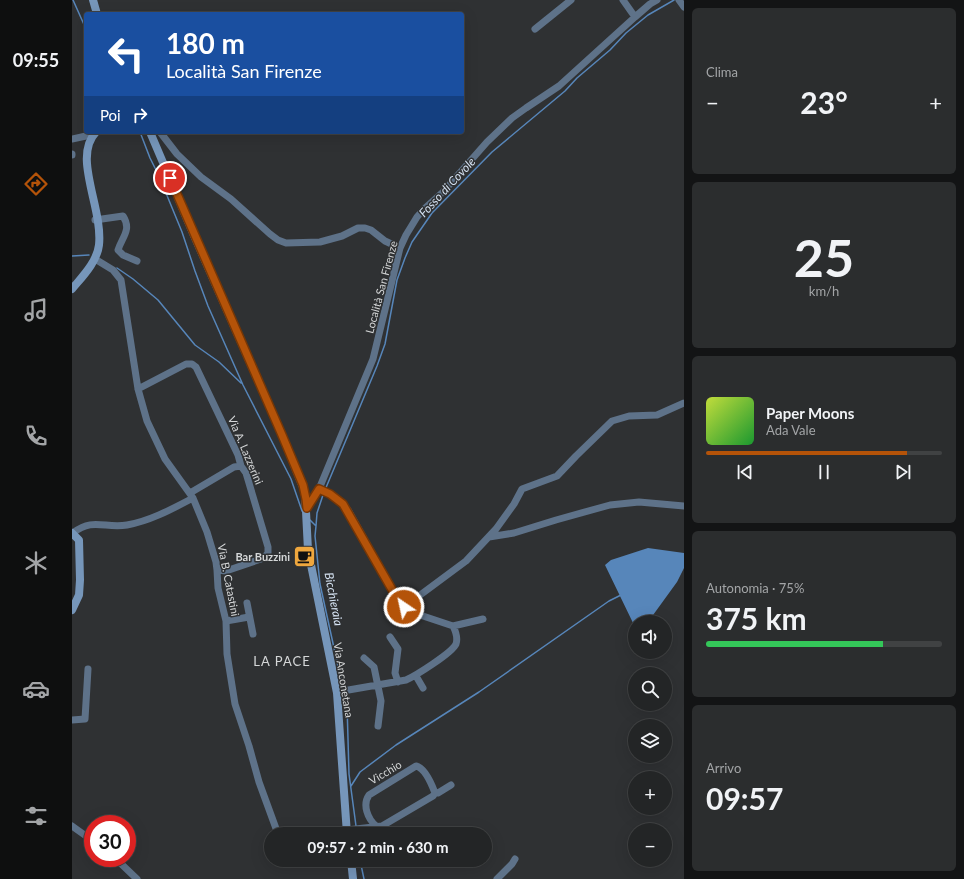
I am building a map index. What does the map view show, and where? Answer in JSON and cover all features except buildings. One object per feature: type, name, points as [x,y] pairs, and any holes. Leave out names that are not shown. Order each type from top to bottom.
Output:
[{"type":"main road","points":[[93,0],[96,12]]},
{"type":"main road","points":[[73,166],[72,154],[86,136],[91,134]]},
{"type":"main road","name":"Via Anconetana","points":[[151,134],[303,485],[307,508],[306,524],[308,550],[337,692],[348,827]]},
{"type":"main road","points":[[72,289],[95,258],[99,244],[95,220],[85,199]]},
{"type":"main road","points":[[72,610],[79,595],[80,580],[79,540],[73,533]]},
{"type":"main road","points":[[352,867],[353,879]]},
{"type":"street","points":[[535,29],[571,0]]},
{"type":"street","points":[[623,0],[635,17]]},
{"type":"street","name":"Località San Firenze","points":[[307,508],[320,490],[373,359],[400,248],[417,217],[443,192],[487,142],[512,118],[559,86],[635,17],[646,3],[657,0]]},
{"type":"street","points":[[162,134],[177,154],[201,177],[231,199],[278,240],[286,243],[320,242],[342,236],[358,228],[365,228],[371,230],[385,241],[400,248]]},
{"type":"street","points":[[72,139],[86,136]]},
{"type":"street","points":[[95,220],[121,215],[123,216],[126,222],[126,232],[118,250],[123,255],[137,261]]},
{"type":"street","name":"Via B. Catastini","points":[[95,258],[112,270],[121,280],[138,389],[147,421],[155,441],[165,459],[191,496],[207,532],[217,570],[217,584],[226,621],[227,654],[235,704],[249,746],[258,782],[275,827]]},
{"type":"street","name":"Via A. Lazzerini","points":[[138,389],[186,364],[194,365],[203,380],[238,455],[241,466],[246,473],[268,547],[268,553],[264,558],[226,571],[217,570]]},
{"type":"street","points":[[404,607],[466,561],[489,537],[514,504],[522,489],[557,476],[612,421],[629,416],[657,415],[684,403]]},
{"type":"street","points":[[73,533],[79,528],[88,525],[127,525],[169,510],[234,467],[241,466]]},
{"type":"street","points":[[320,490],[330,494],[348,510],[398,600],[404,607],[416,614],[453,626],[483,619]]},
{"type":"street","points":[[489,537],[514,533],[610,504],[639,502],[684,506]]},
{"type":"street","points":[[247,603],[253,634]]},
{"type":"street","points":[[226,621],[250,617]]},
{"type":"street","points":[[337,692],[398,682],[416,676],[455,646],[457,637],[453,626]]},
{"type":"street","points":[[390,637],[398,648],[395,672],[398,682]]},
{"type":"street","points":[[364,658],[374,667],[378,685],[381,701],[378,726]]},
{"type":"street","points":[[72,720],[85,719],[88,669]]},
{"type":"street","points":[[416,676],[423,688]]},
{"type":"street","name":"Vicchio","points":[[376,826],[368,818],[368,795],[416,766],[422,768],[435,793]]},
{"type":"street","points":[[368,827],[382,826],[433,796],[435,793],[438,793],[451,785]]},
{"type":"street","points":[[72,826],[84,835]]},
{"type":"street","points":[[497,879],[512,864],[514,859]]},
{"type":"street","points":[[124,867],[137,879]]},
{"type":"water","points":[[648,548],[684,553],[684,568],[677,582],[653,615],[629,615],[605,565],[611,560]]},
{"type":"waterway","points":[[73,0],[84,25]]},
{"type":"waterway","name":"Fosso di Covole","points":[[325,490],[385,344],[397,280],[405,258],[412,242],[432,213],[492,152],[565,91],[577,78],[610,50],[626,33],[648,15],[674,0]]},
{"type":"waterway","points":[[141,134],[182,232],[208,306],[243,385],[291,479],[302,511]]},
{"type":"waterway","points":[[72,256],[89,255]]},
{"type":"waterway","points":[[117,268],[158,300],[195,345],[219,362],[241,383]]},
{"type":"waterway","name":"Fosso di Covole","points":[[316,526],[317,513],[323,495]]},
{"type":"waterway","name":"Bicchieraia","points":[[310,520],[316,526],[315,536],[320,584],[343,689]]},
{"type":"waterway","points":[[351,786],[360,772],[396,745],[479,692],[609,601],[621,595]]},
{"type":"waterway","name":"Bicchieraia","points":[[344,693],[347,704],[349,774],[356,826]]},
{"type":"waterway","name":"Bicchieraia","points":[[361,867],[364,879]]},
{"type":"place","name":"Bar Buzzini","points":[[305,556]]},
{"type":"district","name":"LA PACE","points":[[282,661]]},
{"type":"route","points":[[170,178],[303,485],[307,508],[319,489],[338,499],[343,504],[348,510],[398,600],[404,607]]}]
